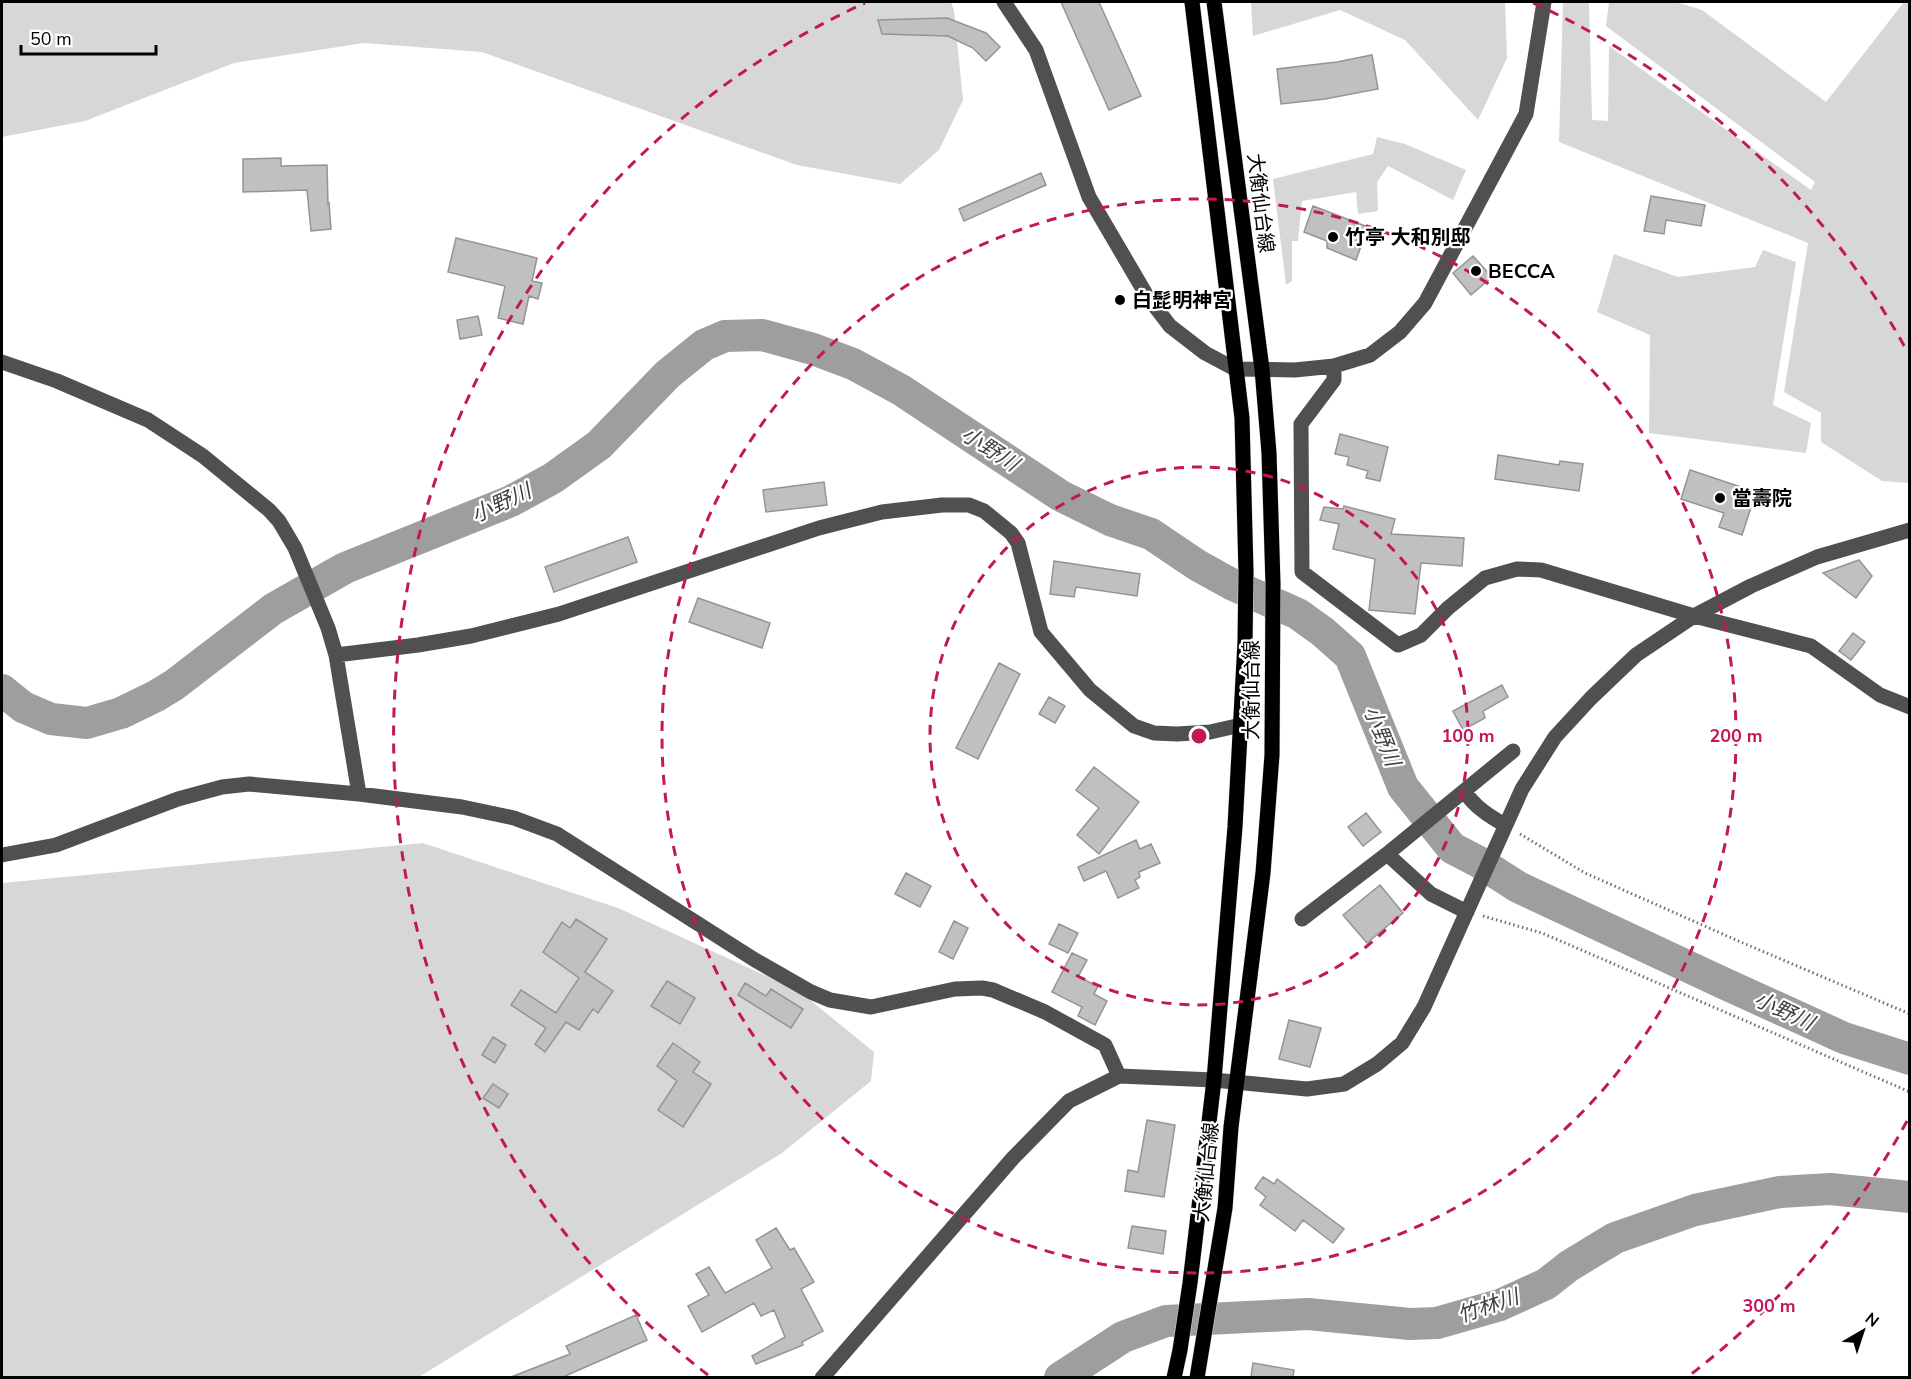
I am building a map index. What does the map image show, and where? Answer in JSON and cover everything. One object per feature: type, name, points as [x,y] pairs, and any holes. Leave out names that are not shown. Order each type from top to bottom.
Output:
[{"type":"main road","name":"大衡仙台線","points":[[1174,1377],[1190,1283],[1214,1080],[1235,827],[1245,642],[1246,572],[1242,418],[1192,2]]},
{"type":"main road","name":"大衡仙台線","points":[[1197,1377],[1225,1208],[1236,1082],[1263,873],[1272,754],[1273,584],[1269,453],[1262,369],[1214,2]]},
{"type":"street","points":[[1004,2],[1036,50],[1089,197],[1148,296],[1170,326],[1205,353],[1235,369],[1295,370],[1334,366],[1370,355],[1400,332],[1425,303],[1526,114],[1544,2]]},
{"type":"street","points":[[2,362],[57,381],[148,420],[203,456],[269,510],[286,532],[324,615],[336,655],[359,794]]},
{"type":"street","points":[[1334,366],[1334,380],[1301,424],[1302,572],[1398,645],[1421,635],[1448,608],[1485,578],[1517,569],[1541,570],[1694,616],[1811,646],[1880,695],[1910,707]]},
{"type":"street","points":[[336,655],[471,636],[559,614],[819,528],[882,512],[942,505],[969,505],[984,511],[1011,533],[1018,543],[1041,632],[1090,690],[1134,726],[1154,733],[1177,734],[1210,732],[1241,726]]},
{"type":"street","points":[[822,1377],[1021,1150],[1069,1101],[1119,1076],[1214,1080],[1307,1089],[1344,1084],[1377,1064],[1402,1042],[1424,1007],[1522,789],[1562,729],[1591,698],[1636,655],[1694,616],[1751,586],[1817,557],[1910,530]]},
{"type":"street","points":[[1302,920],[1513,751]]},
{"type":"street","points":[[2,855],[56,846],[178,799],[222,787],[249,784],[359,794],[462,807],[531,823],[557,834],[788,981],[830,1000],[871,1008],[962,988],[982,988],[1004,994],[1045,1012],[1105,1046],[1119,1076]]},
{"type":"street","points":[[1464,791],[1472,803],[1489,816],[1502,832]]},
{"type":"street","points":[[1392,849],[1431,894],[1470,905]]},
{"type":"path","points":[[1502,832],[1585,873],[1910,1014]]},
{"type":"path","points":[[1470,905],[1542,933],[1910,1092]]},
{"type":"shaded area","points":[[2,2],[951,2],[954,11],[963,100],[939,150],[900,184],[797,165],[482,52],[364,43],[234,63],[85,121],[2,137]]},
{"type":"shaded area","points":[[1251,2],[1505,2],[1507,58],[1478,120],[1405,40],[1340,10],[1253,36]]},
{"type":"shaded area","points":[[1563,2],[1589,2],[1592,120],[1608,121],[1609,46],[1811,190],[1815,182],[1606,26],[1609,2],[1676,2],[1702,10],[1826,102],[1904,2],[1909,2],[1909,483],[1882,481],[1821,442],[1821,413],[1784,392],[1808,243],[1559,142]]},
{"type":"shaded area","points":[[1377,137],[1405,144],[1466,170],[1453,200],[1388,166],[1377,182],[1378,211],[1358,214],[1356,192],[1302,201],[1298,241],[1292,241],[1292,281],[1286,285],[1273,179],[1373,154]]},
{"type":"shaded area","points":[[1763,250],[1796,262],[1773,405],[1811,423],[1806,453],[1649,433],[1650,335],[1597,312],[1614,254],[1678,277],[1755,267]]},
{"type":"shaded area","points":[[423,843],[618,908],[799,991],[874,1052],[871,1081],[782,1153],[419,1377],[2,1377],[2,883]]},
{"type":"building","points":[[1061,2],[1099,2],[1141,96],[1109,110]]},
{"type":"building","points":[[947,18],[986,33],[1000,47],[986,61],[973,48],[948,36],[882,34],[878,20]]},
{"type":"building","points":[[1372,55],[1378,89],[1281,104],[1277,69],[1337,62]]},
{"type":"building","points":[[281,158],[281,166],[327,165],[331,229],[311,231],[307,190],[243,192],[243,159]]},
{"type":"building","points":[[1041,173],[1046,185],[964,221],[959,209]]},
{"type":"building","points":[[1651,196],[1705,205],[1701,226],[1666,220],[1664,234],[1644,231]]},
{"type":"building","points":[[1313,206],[1368,227],[1356,260],[1327,248],[1327,241],[1304,232]]},
{"type":"building","points":[[456,238],[537,258],[532,281],[542,283],[538,299],[529,296],[523,324],[498,318],[505,286],[448,272]]},
{"type":"building","points":[[1473,256],[1492,277],[1471,295],[1453,273]]},
{"type":"building","points":[[478,316],[482,335],[460,339],[457,320]]},
{"type":"building","points":[[1340,434],[1388,447],[1380,481],[1366,478],[1368,471],[1347,465],[1349,457],[1335,454]]},
{"type":"building","points":[[1498,455],[1559,465],[1560,461],[1583,464],[1579,491],[1495,479]]},
{"type":"building","points":[[1690,470],[1756,492],[1742,535],[1719,527],[1724,513],[1681,499]]},
{"type":"building","points":[[824,482],[827,505],[766,512],[763,490]]},
{"type":"building","points":[[1344,506],[1395,519],[1391,534],[1464,538],[1462,566],[1421,563],[1415,614],[1369,610],[1375,559],[1333,549],[1339,524],[1320,520],[1324,507],[1343,509]]},
{"type":"building","points":[[628,537],[637,562],[554,592],[545,567]]},
{"type":"building","points":[[1859,560],[1872,576],[1856,598],[1823,573]]},
{"type":"building","points":[[1054,561],[1140,574],[1137,596],[1076,587],[1074,597],[1050,594]]},
{"type":"building","points":[[698,598],[770,623],[762,648],[689,622]]},
{"type":"building","points":[[1853,633],[1865,642],[1851,660],[1839,651]]},
{"type":"building","points":[[999,663],[1020,674],[978,759],[956,748]]},
{"type":"building","points":[[1502,685],[1508,697],[1483,711],[1485,718],[1463,730],[1453,711]]},
{"type":"building","points":[[1049,697],[1065,706],[1055,723],[1039,714]]},
{"type":"building","points":[[1094,767],[1139,802],[1099,854],[1077,835],[1099,808],[1076,790]]},
{"type":"building","points":[[1366,813],[1381,832],[1363,846],[1348,827]]},
{"type":"building","points":[[1136,840],[1140,849],[1151,844],[1160,863],[1139,872],[1140,877],[1135,880],[1139,888],[1118,898],[1106,871],[1084,881],[1078,867]]},
{"type":"building","points":[[906,873],[931,886],[920,907],[895,894]]},
{"type":"building","points":[[1380,885],[1403,913],[1367,943],[1343,915]]},
{"type":"building","points":[[576,919],[607,939],[585,972],[613,991],[598,1013],[593,1009],[579,1030],[566,1022],[545,1052],[535,1044],[546,1028],[511,1005],[521,990],[556,1013],[579,978],[543,952],[562,922],[570,928]]},
{"type":"building","points":[[954,921],[968,928],[953,959],[939,952]]},
{"type":"building","points":[[1059,924],[1078,933],[1068,953],[1049,944]]},
{"type":"building","points":[[1072,953],[1087,960],[1078,977],[1098,986],[1094,994],[1107,1001],[1095,1025],[1078,1016],[1082,1007],[1052,992]]},
{"type":"building","points":[[667,981],[695,998],[680,1024],[651,1006]]},
{"type":"building","points":[[745,983],[766,996],[771,989],[803,1009],[791,1028],[738,995]]},
{"type":"building","points":[[1289,1020],[1321,1028],[1310,1067],[1279,1059]]},
{"type":"building","points":[[493,1037],[506,1045],[495,1063],[482,1055]]},
{"type":"building","points":[[673,1043],[700,1062],[693,1072],[711,1084],[683,1127],[658,1110],[677,1081],[657,1066]]},
{"type":"building","points":[[493,1084],[508,1094],[499,1108],[483,1098]]},
{"type":"building","points":[[1147,1120],[1175,1125],[1164,1197],[1125,1191],[1128,1170],[1138,1172]]},
{"type":"building","points":[[1263,1177],[1274,1184],[1277,1179],[1344,1229],[1333,1243],[1303,1220],[1295,1231],[1260,1205],[1266,1197],[1255,1188]]},
{"type":"building","points":[[1132,1226],[1166,1231],[1163,1254],[1128,1248]]},
{"type":"building","points":[[776,1228],[790,1250],[794,1248],[814,1282],[801,1289],[823,1331],[802,1342],[803,1345],[756,1364],[752,1356],[785,1337],[774,1310],[761,1316],[754,1303],[702,1332],[688,1306],[709,1295],[696,1274],[709,1267],[725,1293],[772,1268],[756,1240]]},
{"type":"building","points":[[636,1315],[647,1340],[563,1377],[511,1377],[570,1354],[566,1346]]},
{"type":"building","points":[[1253,1363],[1294,1370],[1293,1377],[1251,1377]]},
{"type":"waterway","name":"小野川","points":[[2,690],[23,707],[51,719],[87,723],[121,713],[174,685],[273,609],[345,568],[511,501],[553,478],[599,445],[668,374],[704,345],[725,336],[762,335],[813,349],[853,364],[901,390],[1061,496],[1110,520],[1151,534],[1197,565],[1233,585],[1298,614],[1323,632],[1350,656],[1403,787],[1452,848],[1518,887],[1721,982],[1844,1038],[1910,1059]]},
{"type":"waterway","name":"竹林川","points":[[1060,1378],[1123,1337],[1166,1321],[1308,1314],[1410,1324],[1437,1323],[1500,1305],[1546,1284],[1569,1266],[1615,1238],[1695,1210],[1780,1192],[1830,1189],[1910,1197]]},
{"type":"place","name":"竹亭 大和別邸","points":[[1333,237]]},
{"type":"place","name":"BECCA","points":[[1476,271]]},
{"type":"place","name":"白髭明神宮","points":[[1120,300]]},
{"type":"place","name":"當壽院","points":[[1720,498]]}]
